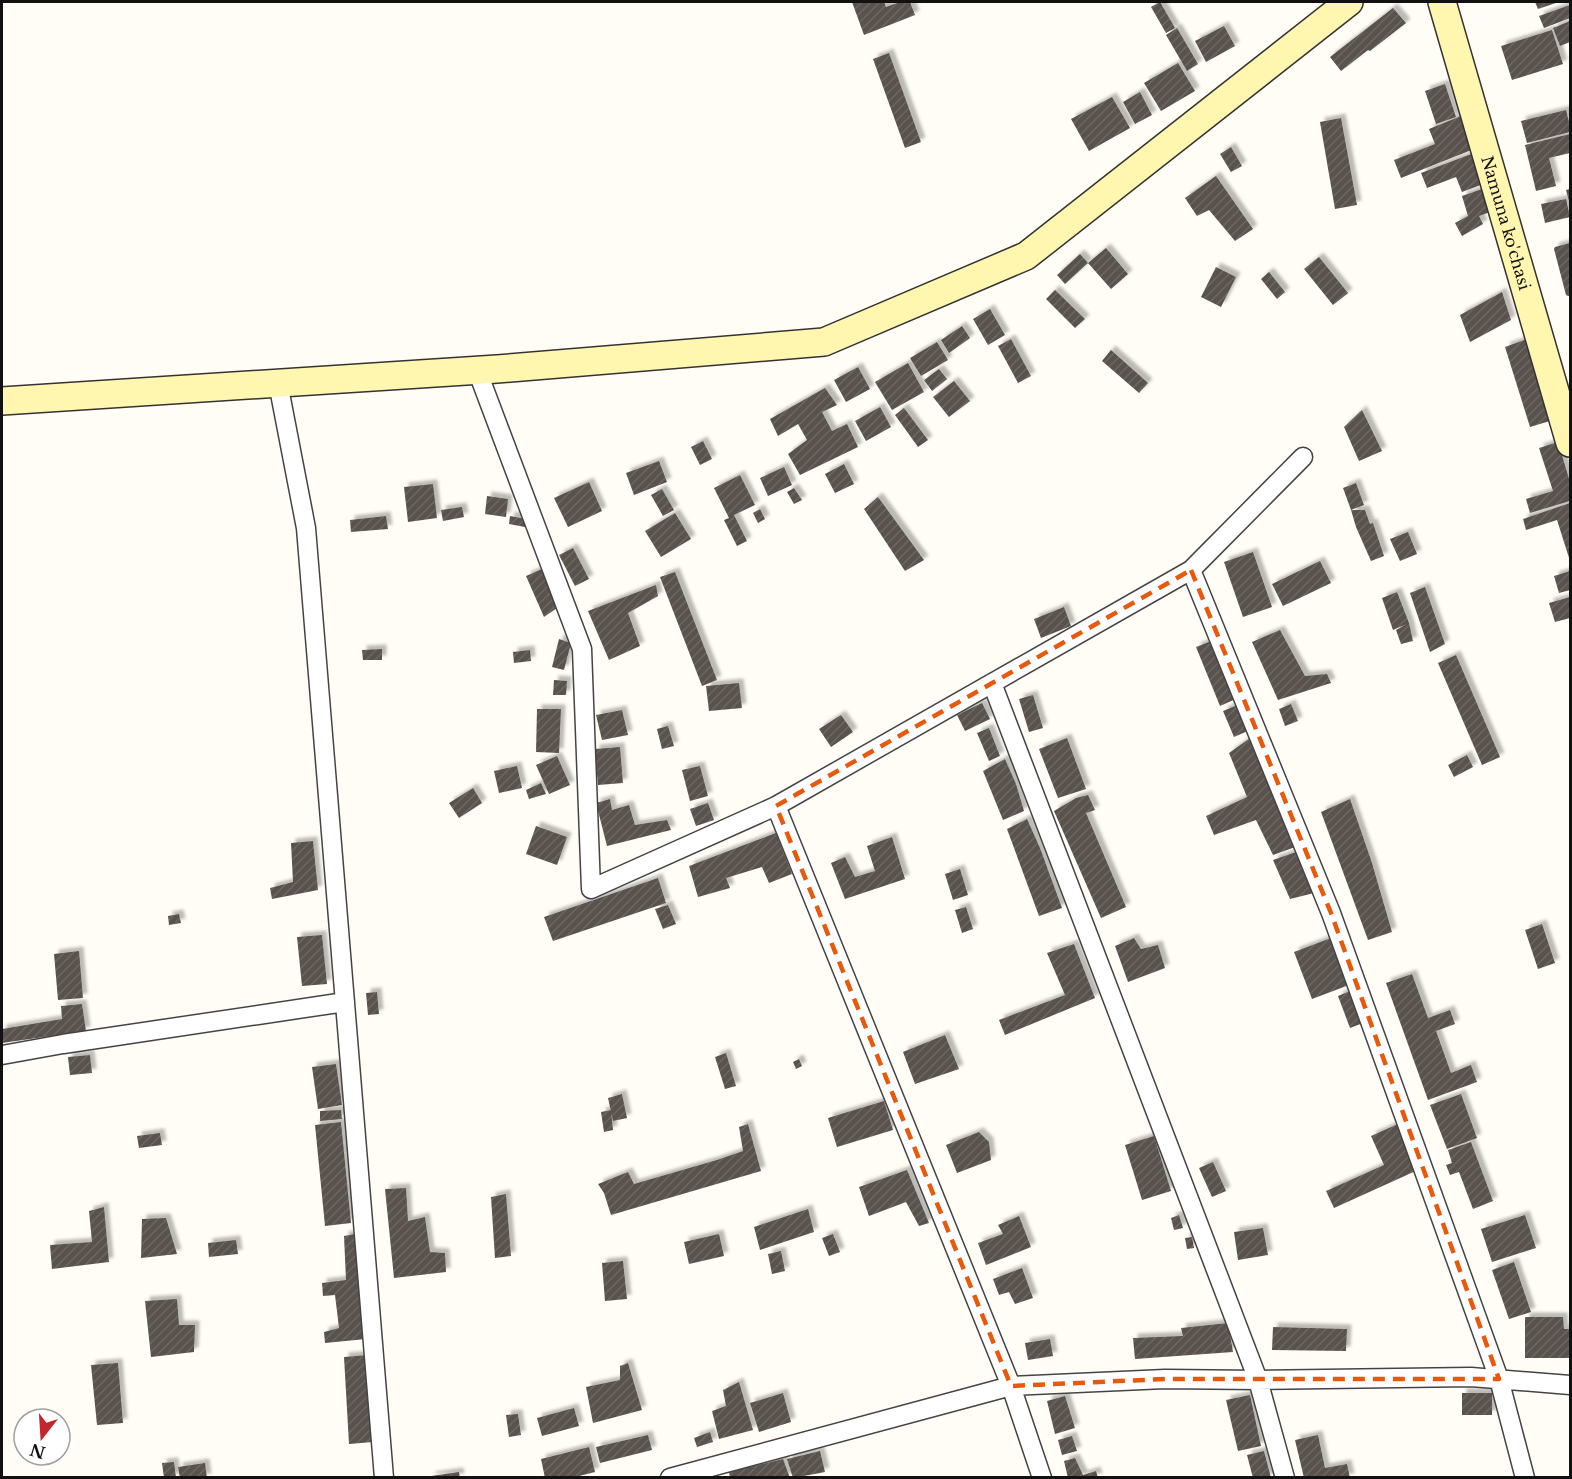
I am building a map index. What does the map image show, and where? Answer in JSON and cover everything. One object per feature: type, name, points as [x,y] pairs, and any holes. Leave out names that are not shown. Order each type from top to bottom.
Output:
[{"type":"main road","points":[[2,401],[477,370],[824,342],[1026,256],[1349,2]]},
{"type":"main road","name":"Namuna ko'chasi","points":[[1442,2],[1570,443]]},
{"type":"street","points":[[477,370],[582,650],[591,889],[776,806],[1191,570],[1303,457]]},
{"type":"street","points":[[278,383],[306,528],[384,1478]]},
{"type":"street","points":[[1191,570],[1331,913],[1499,1380],[1525,1478]]},
{"type":"street","points":[[992,683],[1258,1380],[1285,1478]]},
{"type":"street","points":[[776,806],[1011,1386],[1042,1478]]},
{"type":"street","points":[[2,1055],[345,1002]]},
{"type":"street","points":[[670,1478],[1011,1386],[1165,1379],[1471,1377],[1570,1385]]},
{"type":"highlighted area","points":[[1191,570],[1331,913],[1499,1379],[1165,1379],[1011,1386],[776,806]]},
{"type":"building","points":[[852,2],[884,2],[886,7],[900,2],[910,2],[915,15],[864,35]]},
{"type":"building","points":[[1160,2],[1175,28],[1166,33],[1151,7]]},
{"type":"building","points":[[1535,2],[1559,2],[1538,9]]},
{"type":"building","points":[[1570,5],[1570,18],[1544,28],[1539,16]]},
{"type":"building","points":[[1393,8],[1406,23],[1341,71],[1330,57]]},
{"type":"building","points":[[1570,21],[1570,42],[1560,46],[1553,28]]},
{"type":"building","points":[[1224,26],[1235,46],[1206,62],[1195,41]]},
{"type":"building","points":[[1177,28],[1198,64],[1187,71],[1166,35]]},
{"type":"building","points":[[1552,30],[1563,64],[1512,80],[1501,46]]},
{"type":"building","points":[[889,53],[921,142],[905,148],[873,59]]},
{"type":"building","points":[[1178,63],[1195,91],[1161,111],[1144,83]]},
{"type":"building","points":[[1445,84],[1456,117],[1436,124],[1425,91]]},
{"type":"building","points":[[1140,92],[1152,115],[1135,124],[1123,102]]},
{"type":"building","points":[[1112,97],[1130,128],[1089,151],[1071,119]]},
{"type":"building","points":[[1566,110],[1570,132],[1527,143],[1521,121]]},
{"type":"building","points":[[1461,116],[1474,149],[1401,178],[1394,160],[1435,144],[1429,129]]},
{"type":"building","points":[[1341,118],[1357,205],[1335,209],[1320,122]]},
{"type":"building","points":[[1570,134],[1570,153],[1549,158],[1556,186],[1536,191],[1525,145]]},
{"type":"building","points":[[1231,147],[1242,166],[1231,172],[1220,154]]},
{"type":"building","points":[[1474,153],[1486,183],[1462,192],[1456,177],[1427,188],[1421,173]]},
{"type":"building","points":[[1216,176],[1253,229],[1235,241],[1209,210],[1197,216],[1185,198]]},
{"type":"building","points":[[1485,188],[1493,211],[1479,216],[1483,224],[1462,236],[1455,223],[1468,216],[1462,196]]},
{"type":"building","points":[[1570,189],[1570,205],[1566,190]]},
{"type":"building","points":[[1566,199],[1570,217],[1545,223],[1541,204]]},
{"type":"building","points":[[1570,243],[1570,296],[1568,296],[1554,249]]},
{"type":"building","points":[[1106,248],[1128,274],[1111,289],[1088,263]]},
{"type":"building","points":[[1080,254],[1088,263],[1065,284],[1057,275]]},
{"type":"building","points":[[1319,257],[1348,293],[1333,305],[1304,269]]},
{"type":"building","points":[[1216,267],[1236,277],[1221,307],[1201,297]]},
{"type":"building","points":[[1269,272],[1285,292],[1277,299],[1261,279]]},
{"type":"building","points":[[1055,290],[1085,319],[1075,328],[1046,299]]},
{"type":"building","points":[[1502,292],[1511,320],[1470,342],[1460,315]]},
{"type":"building","points":[[990,309],[1005,335],[988,345],[973,319]]},
{"type":"building","points":[[962,326],[970,338],[949,353],[941,340]]},
{"type":"building","points":[[1011,339],[1031,376],[1018,383],[998,346]]},
{"type":"building","points":[[1527,339],[1553,420],[1530,427],[1505,347]]},
{"type":"building","points":[[937,342],[948,360],[921,376],[910,358]]},
{"type":"building","points":[[1111,350],[1148,383],[1139,393],[1102,361]]},
{"type":"building","points":[[908,363],[924,392],[892,410],[875,382]]},
{"type":"building","points":[[858,367],[870,389],[846,402],[834,380]]},
{"type":"building","points":[[939,369],[947,379],[932,391],[924,380]]},
{"type":"building","points":[[954,381],[970,401],[949,417],[933,397]]},
{"type":"building","points":[[825,388],[837,405],[822,412],[832,431],[847,424],[858,447],[800,475],[788,454],[807,440],[798,424],[778,436],[770,419]]},
{"type":"building","points":[[880,407],[891,427],[866,441],[855,421]]},
{"type":"building","points":[[904,408],[928,440],[918,447],[895,415]]},
{"type":"building","points":[[1362,410],[1382,451],[1359,461],[1344,427]]},
{"type":"building","points":[[703,441],[712,459],[700,465],[691,447]]},
{"type":"building","points":[[1558,442],[1570,482],[1570,501],[1530,513],[1526,499],[1553,491],[1539,448]]},
{"type":"building","points":[[659,461],[667,482],[634,495],[626,473]]},
{"type":"building","points":[[844,464],[854,484],[835,493],[825,474]]},
{"type":"building","points":[[784,467],[792,485],[768,496],[760,478]]},
{"type":"building","points":[[740,475],[755,505],[734,515],[747,541],[737,546],[724,520],[729,518],[714,488]]},
{"type":"building","points":[[589,482],[602,511],[568,527],[554,498]]},
{"type":"building","points":[[1356,483],[1364,505],[1351,510],[1343,488]]},
{"type":"building","points":[[433,484],[437,518],[408,522],[404,487]]},
{"type":"building","points":[[794,488],[802,500],[794,504],[787,492]]},
{"type":"building","points":[[662,489],[674,510],[663,516],[651,495]]},
{"type":"building","points":[[487,496],[508,499],[506,517],[485,514]]},
{"type":"building","points":[[878,497],[924,560],[905,571],[864,509]]},
{"type":"building","points":[[1570,503],[1570,561],[1557,520],[1526,530],[1523,519]]},
{"type":"building","points":[[462,507],[464,517],[443,521],[441,510]]},
{"type":"building","points":[[760,509],[765,519],[758,523],[753,513]]},
{"type":"building","points":[[1351,510],[1365,510],[1370,524],[1373,523],[1384,556],[1371,561]]},
{"type":"building","points":[[675,513],[691,539],[661,557],[645,531]]},
{"type":"building","points":[[386,516],[388,529],[351,532],[350,520]]},
{"type":"building","points":[[510,516],[526,519],[525,527],[509,524]]},
{"type":"building","points":[[1408,532],[1417,554],[1400,561],[1390,539]]},
{"type":"building","points":[[573,548],[589,579],[575,586],[559,555]]},
{"type":"building","points":[[1253,552],[1272,607],[1243,617],[1224,562]]},
{"type":"building","points":[[1320,561],[1331,583],[1283,606],[1272,584]]},
{"type":"building","points":[[542,569],[557,608],[544,617],[526,576]]},
{"type":"building","points":[[1570,571],[1570,590],[1559,593],[1554,576]]},
{"type":"building","points":[[675,572],[717,680],[702,686],[660,577]]},
{"type":"building","points":[[656,585],[658,596],[628,613],[640,646],[609,660],[588,611]]},
{"type":"building","points":[[1425,587],[1445,644],[1430,652],[1410,593]]},
{"type":"building","points":[[1397,592],[1413,641],[1401,644],[1396,630],[1407,624],[1393,630],[1382,598]]},
{"type":"building","points":[[1570,597],[1570,618],[1555,622],[1549,603]]},
{"type":"building","points":[[1064,607],[1071,626],[1041,638],[1034,619]]},
{"type":"building","points":[[1280,630],[1305,676],[1327,674],[1331,683],[1278,700],[1252,642]]},
{"type":"building","points":[[559,639],[571,643],[564,670],[552,667]]},
{"type":"building","points":[[1214,640],[1238,698],[1220,706],[1196,647]]},
{"type":"building","points":[[382,649],[382,660],[363,660],[362,650]]},
{"type":"building","points":[[530,650],[531,661],[514,663],[513,652]]},
{"type":"building","points":[[1456,655],[1500,757],[1482,765],[1438,663]]},
{"type":"building","points":[[554,680],[567,681],[566,695],[553,695]]},
{"type":"building","points":[[739,683],[742,708],[709,711],[706,686]]},
{"type":"building","points":[[1033,695],[1043,728],[1029,732],[1019,699]]},
{"type":"building","points":[[982,703],[990,719],[965,731],[957,715]]},
{"type":"building","points":[[1240,704],[1250,730],[1234,737],[1223,711]]},
{"type":"building","points":[[1291,704],[1298,721],[1285,726],[1279,709]]},
{"type":"building","points":[[537,709],[561,709],[559,753],[536,752]]},
{"type":"building","points":[[622,710],[628,735],[602,740],[596,715]]},
{"type":"building","points":[[841,715],[853,732],[831,747],[819,729]]},
{"type":"building","points":[[668,726],[674,746],[662,749],[657,729]]},
{"type":"building","points":[[989,728],[1000,756],[989,761],[977,733]]},
{"type":"building","points":[[1253,736],[1298,846],[1273,855],[1256,820],[1214,835],[1206,816],[1247,797],[1229,753]]},
{"type":"building","points":[[1067,738],[1086,789],[1058,798],[1039,749]]},
{"type":"building","points":[[620,747],[623,783],[598,785],[595,749]]},
{"type":"building","points":[[1467,755],[1473,767],[1454,777],[1448,765]]},
{"type":"building","points":[[557,756],[570,785],[549,794],[536,765]]},
{"type":"building","points":[[1005,759],[1024,811],[1003,820],[983,771]]},
{"type":"building","points":[[517,766],[522,788],[499,793],[494,771]]},
{"type":"building","points":[[700,766],[708,796],[690,801],[682,770]]},
{"type":"building","points":[[541,783],[546,794],[529,799],[526,790]]},
{"type":"building","points":[[473,788],[482,803],[459,818],[449,803]]},
{"type":"building","points":[[1088,795],[1095,810],[1086,813],[1126,907],[1101,918],[1054,811],[1076,798]]},
{"type":"building","points":[[610,799],[612,810],[629,805],[635,825],[667,820],[671,830],[607,846],[596,803]]},
{"type":"building","points":[[1350,799],[1392,932],[1368,940],[1321,812]]},
{"type":"building","points":[[708,803],[714,820],[696,826],[690,809]]},
{"type":"building","points":[[1027,819],[1062,908],[1039,916],[1007,829]]},
{"type":"building","points":[[536,826],[567,837],[557,865],[526,854]]},
{"type":"building","points":[[776,833],[792,874],[769,883],[762,867],[726,878],[730,888],[698,897],[689,866]]},
{"type":"building","points":[[892,837],[905,879],[845,899],[831,863],[845,857],[855,877],[875,871],[867,846]]},
{"type":"building","points":[[313,841],[318,890],[272,899],[270,888],[293,882],[291,843]]},
{"type":"building","points":[[1299,851],[1314,893],[1290,899],[1273,860]]},
{"type":"building","points":[[960,869],[968,895],[953,900],[945,874]]},
{"type":"building","points":[[658,878],[666,903],[553,941],[544,917]]},
{"type":"building","points":[[668,905],[676,924],[663,929],[655,909]]},
{"type":"building","points":[[966,907],[973,929],[962,933],[955,910]]},
{"type":"building","points":[[179,914],[181,923],[169,925],[168,916]]},
{"type":"building","points":[[1542,924],[1555,963],[1538,969],[1525,930]]},
{"type":"building","points":[[322,935],[327,984],[302,986],[297,937]]},
{"type":"building","points":[[1134,938],[1141,949],[1158,945],[1165,968],[1128,982],[1115,946]]},
{"type":"building","points":[[1331,938],[1349,985],[1312,999],[1294,952]]},
{"type":"building","points":[[1074,944],[1095,998],[1005,1035],[999,1020],[1065,995],[1047,953]]},
{"type":"building","points":[[79,951],[83,998],[58,1000],[54,954]]},
{"type":"building","points":[[1412,974],[1428,1018],[1450,1010],[1455,1024],[1436,1031],[1451,1073],[1471,1065],[1477,1082],[1428,1100],[1386,983]]},
{"type":"building","points":[[1350,991],[1363,1023],[1350,1028],[1338,996]]},
{"type":"building","points":[[377,992],[379,1014],[368,1015],[366,993]]},
{"type":"building","points":[[82,1004],[86,1031],[2,1043],[2,1029],[62,1019],[61,1006]]},
{"type":"building","points":[[945,1035],[959,1069],[915,1084],[903,1052]]},
{"type":"building","points":[[726,1053],[736,1086],[725,1089],[715,1057]]},
{"type":"building","points":[[90,1055],[92,1073],[70,1075],[68,1057]]},
{"type":"building","points":[[799,1059],[802,1066],[796,1069],[793,1062]]},
{"type":"building","points":[[336,1064],[342,1105],[318,1109],[312,1067]]},
{"type":"building","points":[[622,1094],[627,1118],[613,1121],[608,1098]]},
{"type":"building","points":[[1461,1094],[1477,1138],[1447,1149],[1430,1105]]},
{"type":"building","points":[[884,1101],[893,1130],[837,1147],[828,1118]]},
{"type":"building","points":[[341,1110],[342,1119],[320,1121],[320,1111]]},
{"type":"building","points":[[611,1110],[613,1130],[604,1132],[601,1112]]},
{"type":"building","points":[[341,1122],[351,1223],[325,1226],[315,1125]]},
{"type":"building","points":[[748,1124],[761,1171],[611,1215],[604,1193],[598,1184],[628,1172],[634,1184],[743,1151],[739,1127]]},
{"type":"building","points":[[1398,1124],[1420,1169],[1334,1208],[1326,1191],[1384,1165],[1371,1136]]},
{"type":"building","points":[[979,1132],[989,1142],[991,1160],[957,1173],[946,1145]]},
{"type":"building","points":[[160,1133],[162,1145],[139,1148],[137,1136]]},
{"type":"building","points":[[1154,1136],[1171,1191],[1142,1200],[1125,1145]]},
{"type":"building","points":[[1471,1142],[1493,1201],[1473,1209],[1459,1172],[1450,1175],[1446,1165],[1452,1163],[1448,1150]]},
{"type":"building","points":[[1213,1162],[1226,1191],[1212,1197],[1199,1168]]},
{"type":"building","points":[[907,1170],[929,1223],[919,1226],[906,1202],[869,1216],[859,1187]]},
{"type":"building","points":[[406,1188],[408,1221],[425,1217],[430,1252],[445,1253],[446,1272],[394,1278],[385,1189]]},
{"type":"building","points":[[506,1194],[511,1256],[495,1258],[491,1197]]},
{"type":"building","points":[[104,1207],[109,1262],[52,1269],[50,1245],[92,1242],[89,1211]]},
{"type":"building","points":[[808,1209],[814,1232],[760,1250],[754,1227]]},
{"type":"building","points":[[1179,1215],[1183,1228],[1174,1230],[1171,1218]]},
{"type":"building","points":[[1525,1215],[1536,1248],[1492,1262],[1481,1229]]},
{"type":"building","points":[[1019,1216],[1031,1247],[986,1265],[978,1243],[1003,1234],[998,1225]]},
{"type":"building","points":[[166,1218],[177,1254],[141,1258],[142,1219]]},
{"type":"building","points":[[1263,1228],[1268,1255],[1238,1260],[1234,1232]]},
{"type":"building","points":[[355,1234],[366,1339],[325,1343],[324,1332],[339,1328],[335,1295],[323,1296],[322,1283],[346,1280],[344,1236]]},
{"type":"building","points":[[719,1234],[724,1256],[689,1264],[684,1242]]},
{"type":"building","points":[[833,1234],[840,1252],[829,1256],[822,1238]]},
{"type":"building","points":[[1192,1237],[1194,1248],[1187,1249],[1185,1238]]},
{"type":"building","points":[[236,1240],[238,1254],[209,1257],[208,1243]]},
{"type":"building","points":[[781,1251],[785,1271],[772,1274],[768,1254]]},
{"type":"building","points":[[623,1261],[627,1299],[605,1301],[602,1263]]},
{"type":"building","points":[[1514,1262],[1531,1312],[1509,1319],[1492,1270]]},
{"type":"building","points":[[1022,1268],[1033,1298],[1015,1304],[1009,1292],[999,1295],[993,1279]]},
{"type":"building","points":[[177,1299],[179,1325],[195,1325],[194,1352],[151,1357],[145,1301]]},
{"type":"building","points":[[1525,1317],[1563,1317],[1564,1329],[1570,1329],[1570,1358],[1525,1358]]},
{"type":"building","points":[[1228,1323],[1233,1352],[1135,1359],[1133,1338],[1183,1336],[1181,1328]]},
{"type":"building","points":[[1273,1327],[1347,1329],[1346,1351],[1272,1350]]},
{"type":"building","points":[[1050,1339],[1053,1356],[1028,1360],[1025,1343]]},
{"type":"building","points":[[368,1355],[373,1442],[349,1444],[344,1357]]},
{"type":"building","points":[[118,1363],[123,1423],[97,1425],[91,1365]]},
{"type":"building","points":[[628,1363],[642,1410],[593,1423],[586,1387],[620,1380],[620,1366]]},
{"type":"building","points":[[739,1382],[753,1430],[719,1439],[712,1411],[726,1406],[723,1390]]},
{"type":"building","points":[[783,1393],[791,1422],[759,1432],[750,1403]]},
{"type":"building","points":[[1462,1393],[1492,1393],[1492,1415],[1462,1415]]},
{"type":"building","points":[[1250,1395],[1261,1446],[1238,1451],[1226,1400]]},
{"type":"building","points":[[1065,1396],[1075,1428],[1055,1434],[1047,1401]]},
{"type":"building","points":[[574,1408],[579,1426],[542,1436],[537,1418]]},
{"type":"building","points":[[518,1414],[521,1435],[509,1437],[506,1415]]},
{"type":"building","points":[[710,1432],[713,1442],[697,1447],[694,1438]]},
{"type":"building","points":[[648,1435],[652,1450],[600,1463],[596,1447]]},
{"type":"building","points":[[1318,1435],[1325,1468],[1347,1464],[1350,1478],[1304,1478],[1295,1440]]},
{"type":"building","points":[[1072,1436],[1077,1451],[1062,1455],[1058,1440]]},
{"type":"building","points":[[589,1447],[595,1472],[571,1478],[545,1478],[541,1459]]},
{"type":"building","points":[[820,1451],[825,1472],[793,1478],[787,1459]]},
{"type":"building","points":[[1264,1451],[1271,1478],[1253,1478],[1247,1455]]},
{"type":"building","points":[[1075,1458],[1083,1475],[1096,1471],[1098,1478],[1068,1478],[1064,1461]]},
{"type":"building","points":[[783,1459],[790,1478],[730,1478],[729,1472]]},
{"type":"building","points":[[174,1462],[176,1478],[164,1478],[162,1463]]},
{"type":"building","points":[[205,1463],[207,1478],[180,1478],[178,1467]]},
{"type":"building","points":[[459,1472],[460,1478],[431,1478],[431,1476]]}]
